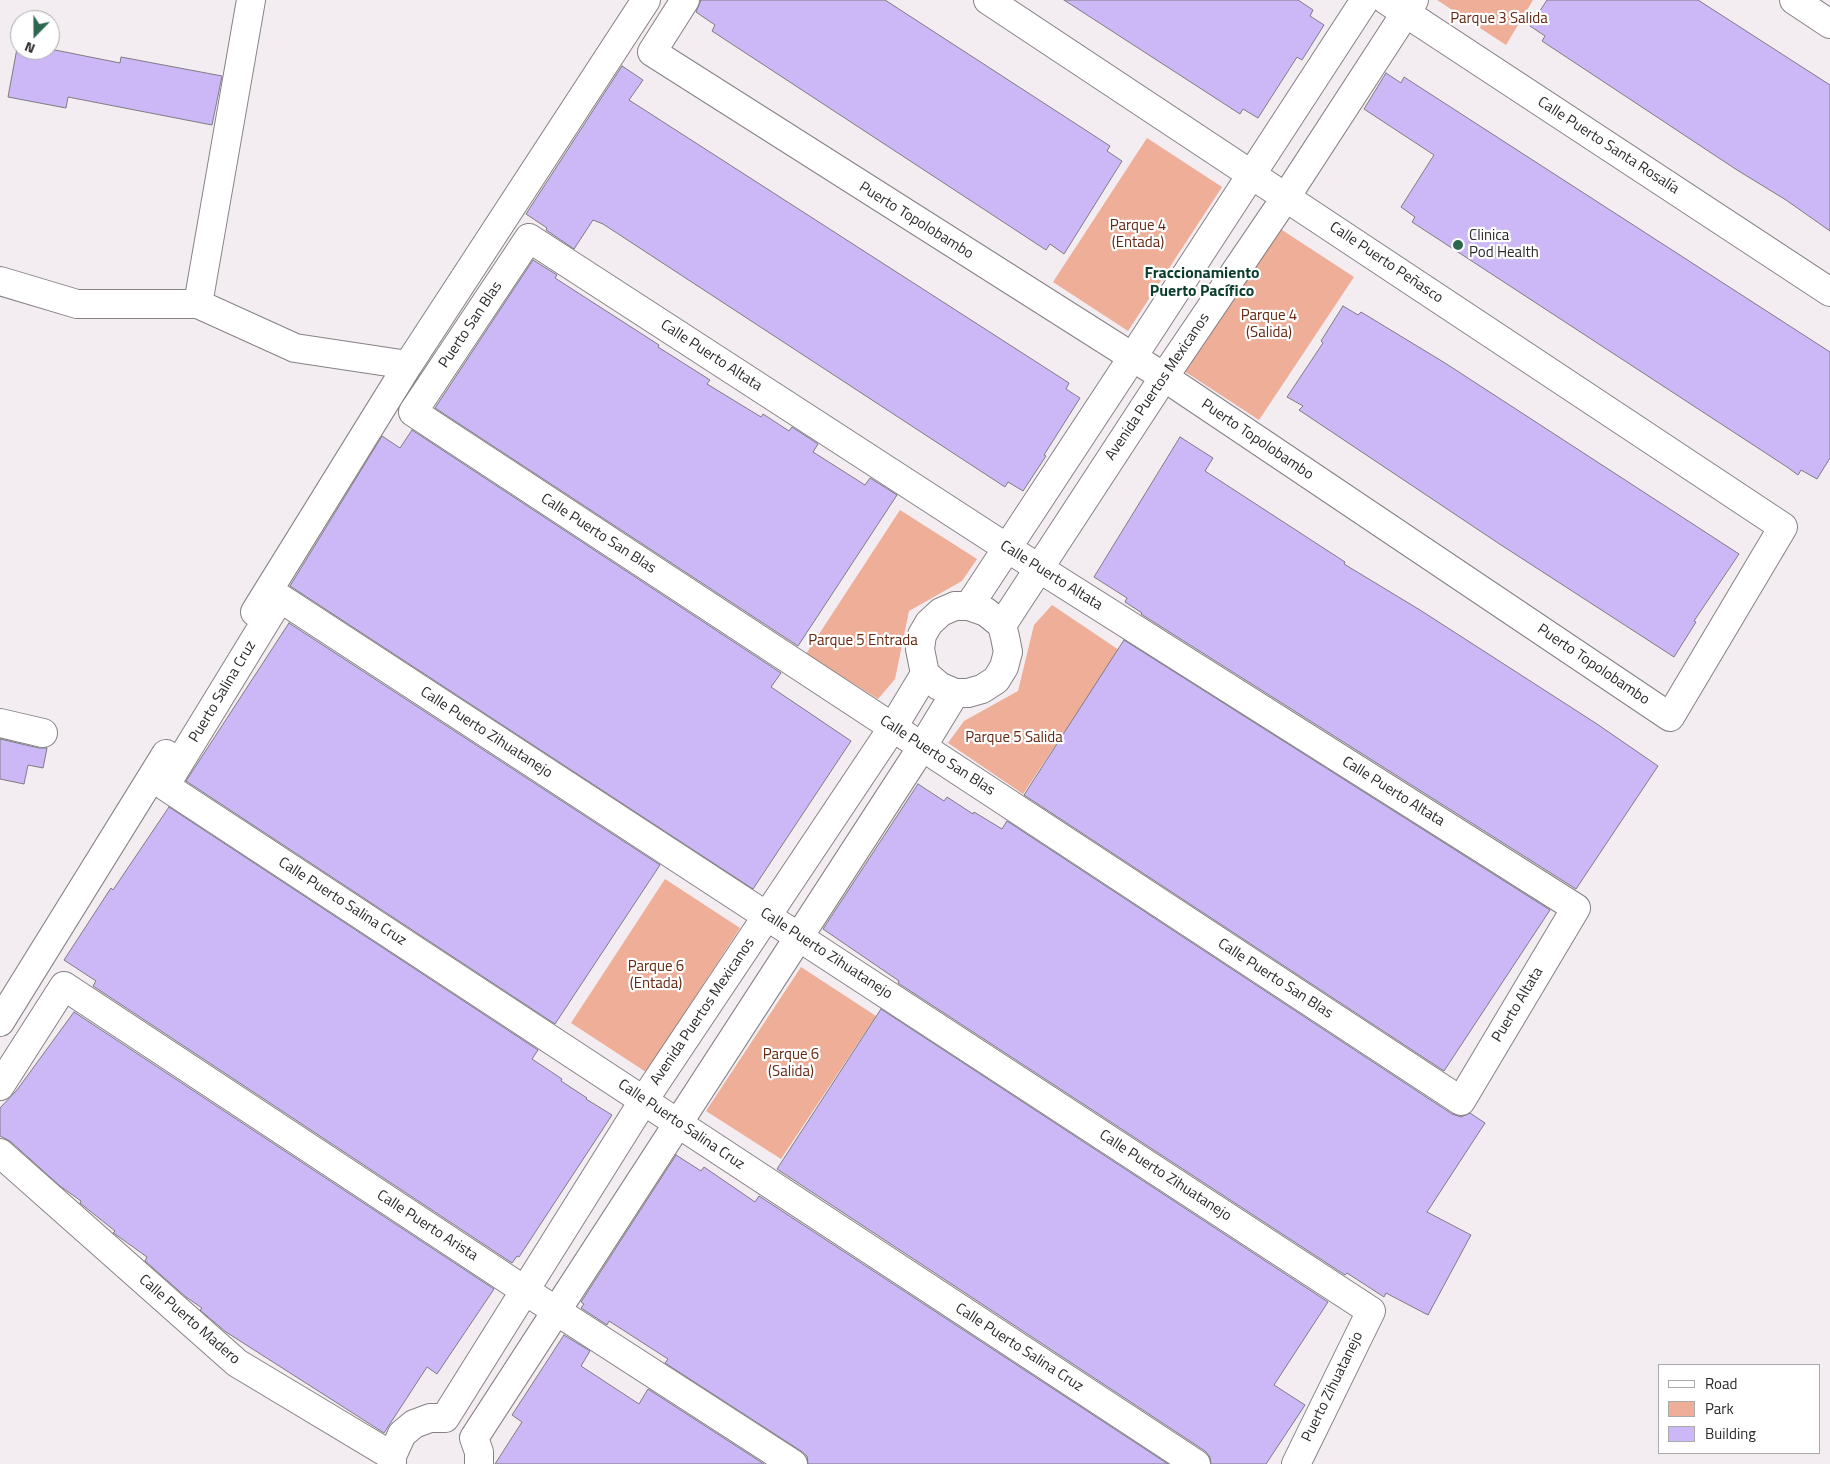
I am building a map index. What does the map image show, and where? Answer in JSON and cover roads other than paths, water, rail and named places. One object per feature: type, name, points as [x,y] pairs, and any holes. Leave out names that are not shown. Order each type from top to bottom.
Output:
[{"type":"street","points":[[198,304],[251,0]]},
{"type":"street","points":[[0,1022],[408,365],[646,0]]},
{"type":"street","name":"Puerto Topolobambo","points":[[685,0],[652,52],[1164,377],[1670,717],[1783,527]]},
{"type":"street","name":"Calle Puerto Peñasco","points":[[988,0],[1783,527]]},
{"type":"street","points":[[968,606],[1365,0]]},
{"type":"street","points":[[1794,0],[1830,24]]},
{"type":"street","name":"Avenida Puertos Mexicanos","points":[[1002,625],[1164,377],[1286,197],[1402,4]]},
{"type":"street","name":"Calle Puerto Santa Rosalía","points":[[1402,4],[1830,292]]},
{"type":"street","name":"Puerto San Blas","points":[[413,412],[529,238]]},
{"type":"street","name":"Calle Puerto Altata","points":[[529,238],[1007,548],[1576,908]]},
{"type":"street","points":[[0,281],[77,304],[198,304],[295,348],[408,365]]},
{"type":"street","name":"Calle Puerto San Blas","points":[[413,412],[1461,1101]]},
{"type":"street","name":"Puerto Salina Cruz","points":[[165,786],[280,598]]},
{"type":"street","name":"Calle Puerto Zihuatanejo","points":[[280,598],[1371,1311]]},
{"type":"street","points":[[955,606],[968,606],[986,612],[1002,625],[1008,652],[1004,667],[996,680],[982,689],[968,693],[955,693],[939,686],[925,674],[920,649],[922,635],[929,623],[941,612],[955,606]]},
{"type":"street","name":"Avenida Puertos Mexicanos","points":[[392,1460],[402,1434],[414,1424],[430,1418],[445,1418],[644,1100],[893,727],[925,674]]},
{"type":"street","points":[[479,1464],[479,1452],[474,1438],[558,1311],[955,693]]},
{"type":"street","points":[[0,723],[43,732]]},
{"type":"street","name":"Calle Puerto Salina Cruz","points":[[165,786],[1196,1464]]},
{"type":"street","name":"Puerto Altata","points":[[1461,1101],[1576,908]]},
{"type":"street","name":"Calle Puerto Arista","points":[[0,1086],[64,986],[524,1290],[793,1464]]},
{"type":"street","name":"Calle Puerto Madero","points":[[0,1153],[237,1363],[392,1460]]},
{"type":"street","name":"Puerto Zihuatanejo","points":[[1296,1464],[1371,1311]]},
{"type":"place","name":"Clinica Pod Health","points":[[1458,245]]},
{"type":"district","name":"Fraccionamiento Puerto Pacífico","points":[[1202,283]]},
{"type":"park label","name":"Parque 3 Salida","points":[[1499,19]]},
{"type":"park label","name":"Parque 4 (Entada)","points":[[1138,234]]},
{"type":"park label","name":"Parque 4 (Salida)","points":[[1269,324]]},
{"type":"park label","name":"Parque 5 Entrada","points":[[863,641]]},
{"type":"park label","name":"Parque 5 Salida","points":[[1014,738]]},
{"type":"park label","name":"Parque 6 (Entada)","points":[[656,976]]},
{"type":"park label","name":"Parque 6 (Salida)","points":[[791,1064]]}]
